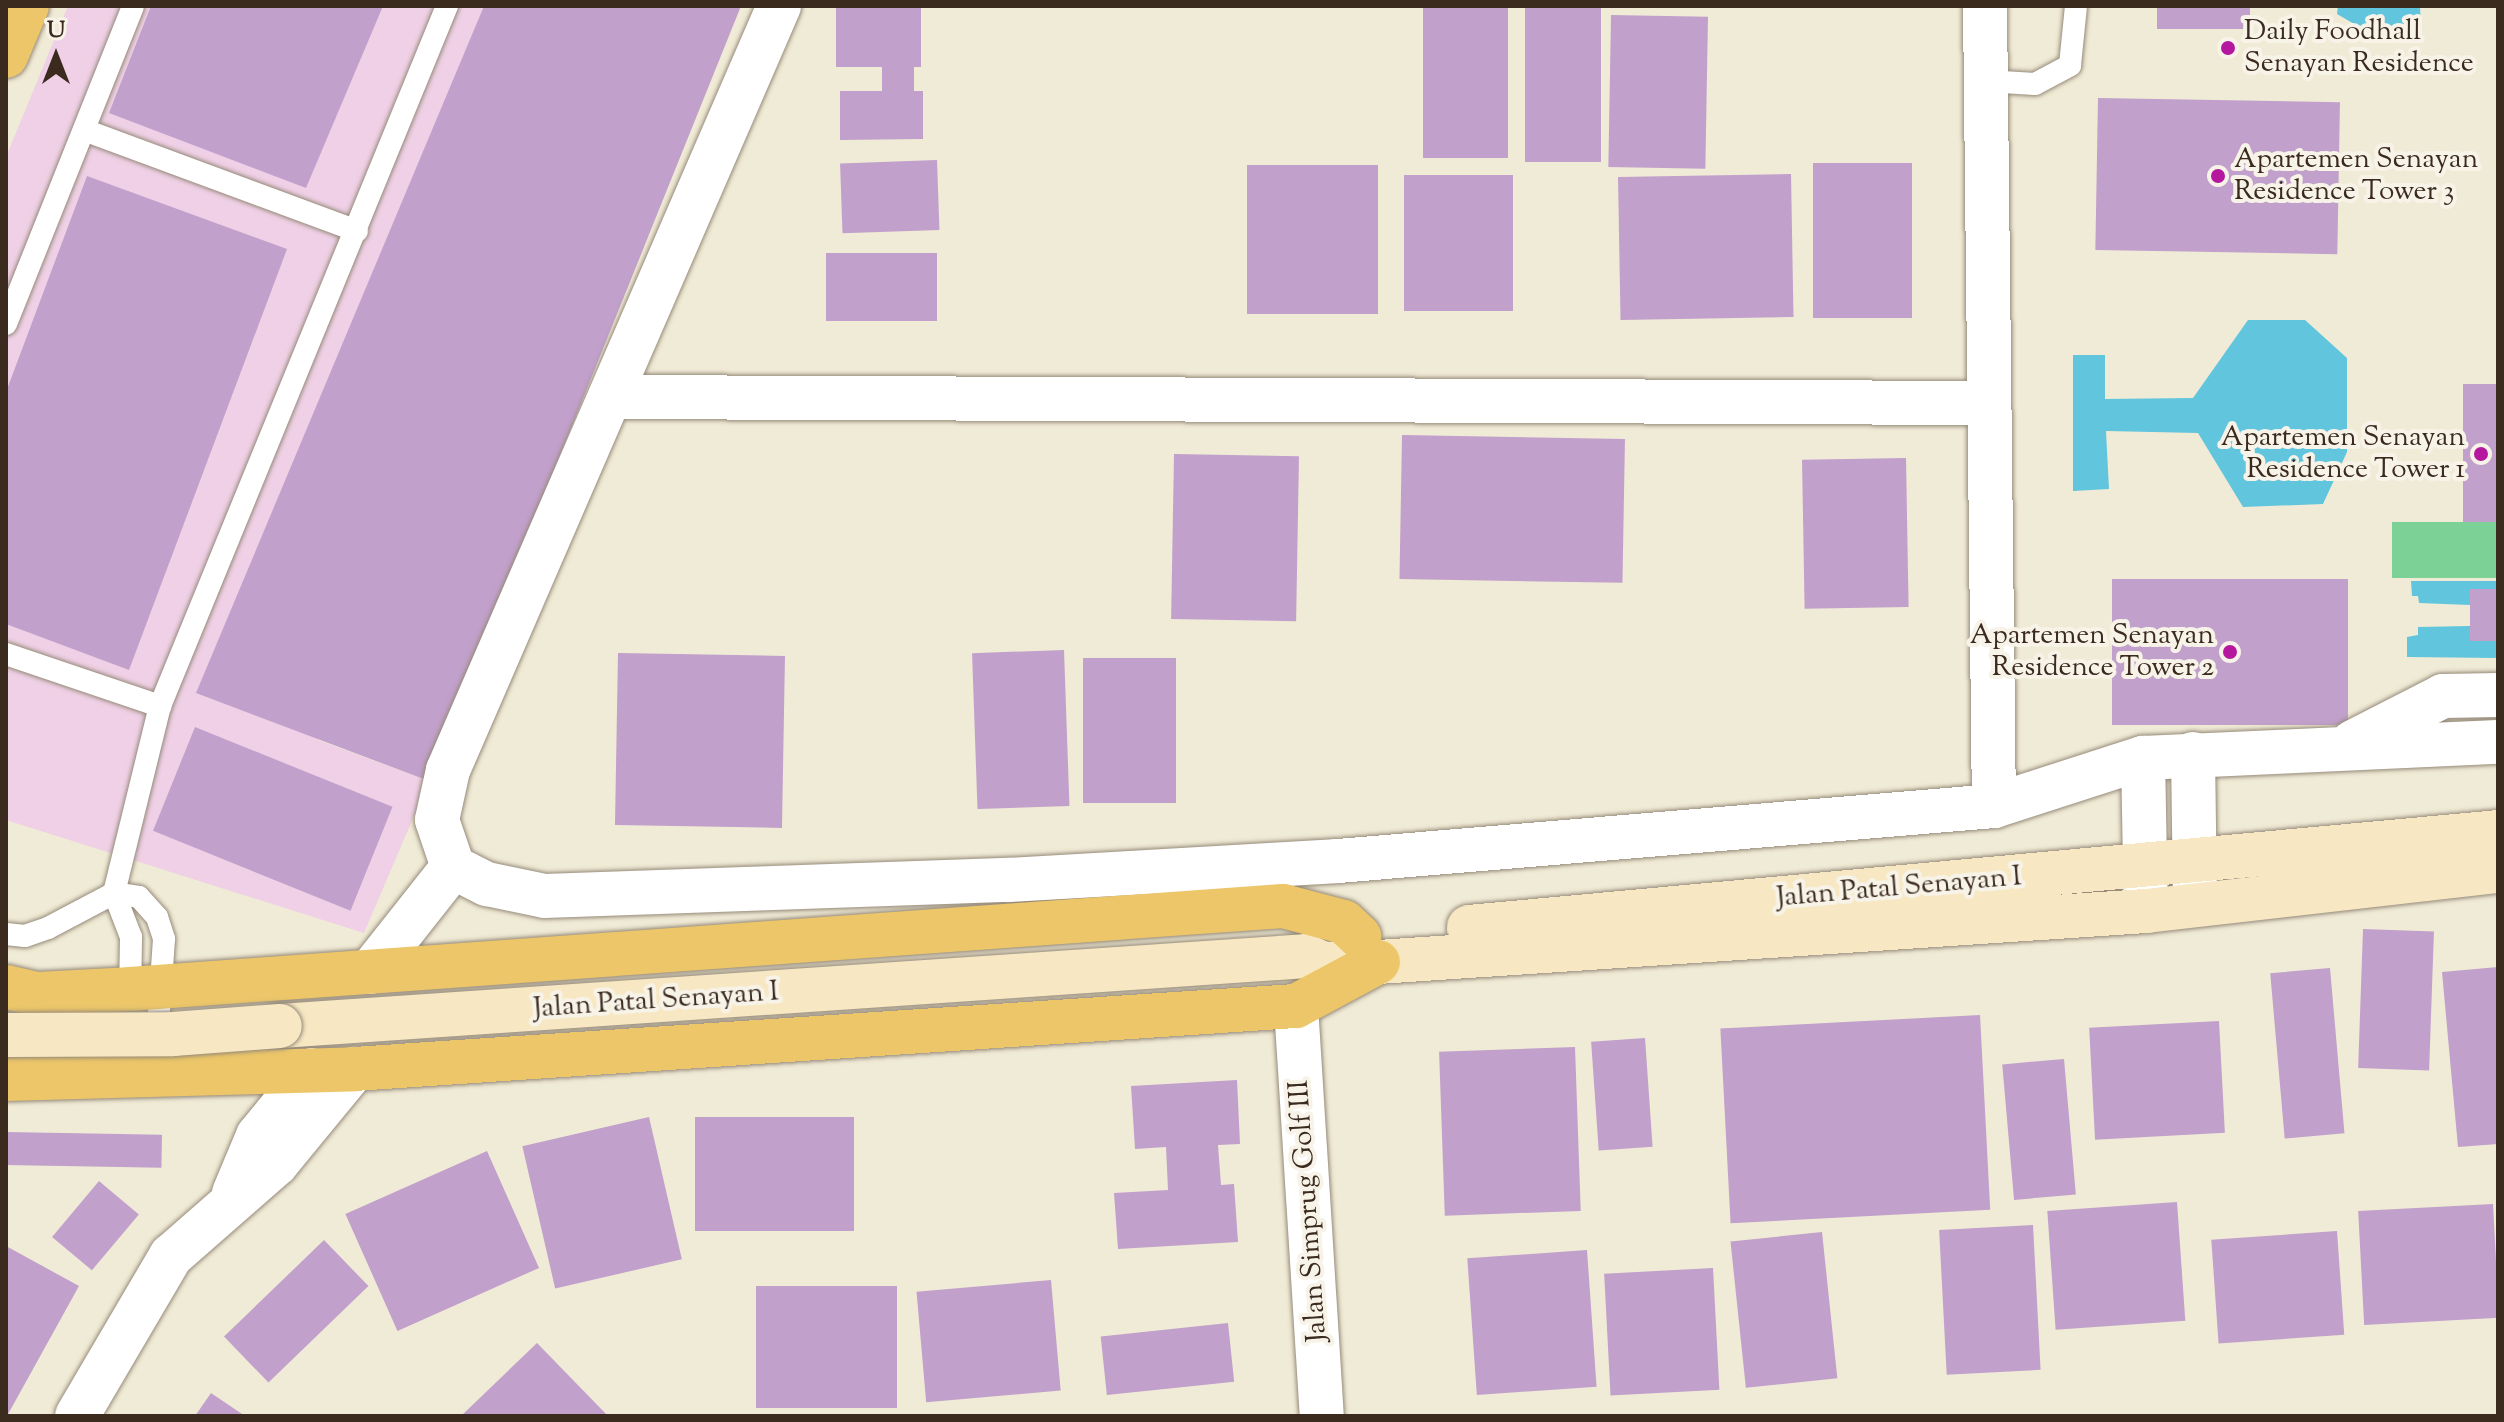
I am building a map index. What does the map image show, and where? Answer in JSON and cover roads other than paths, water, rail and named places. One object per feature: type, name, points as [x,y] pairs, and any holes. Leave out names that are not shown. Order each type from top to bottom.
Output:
[{"type":"highway","points":[[6,56],[27,6]]},
{"type":"highway","points":[[6,987],[36,994],[146,988],[1283,906],[1344,922],[1368,949],[1296,1006],[333,1070],[138,1078],[6,1079]]},
{"type":"main road","name":"Jalan Patal Senayan I","points":[[1368,949],[2146,911],[2194,883],[2498,832]]},
{"type":"main road","name":"Jalan Patal Senayan I","points":[[6,1035],[173,1034],[1290,957],[1323,964],[1368,949],[2146,867],[2194,883],[2498,871]]},
{"type":"street","points":[[779,6],[448,770],[437,820],[453,867],[487,884],[545,896],[1009,880],[1338,861],[1994,806],[2143,758],[2498,742]]},
{"type":"street","points":[[1985,6],[1994,806]]},
{"type":"street","points":[[610,397],[1989,403]]},
{"type":"street","points":[[2340,748],[2443,696],[2498,695]]},
{"type":"street","points":[[2193,754],[2194,883]]},
{"type":"street","points":[[2143,758],[2146,911]]},
{"type":"street","points":[[370,972],[453,867]]},
{"type":"street","name":"Jalan Simprug Golf III","points":[[1296,1006],[1322,1416]]},
{"type":"street","points":[[77,1416],[171,1256],[276,1164],[333,1070]]},
{"type":"lane","points":[[6,324],[133,6]]},
{"type":"lane","points":[[138,1078],[146,988],[114,893],[160,706],[447,6]]},
{"type":"lane","points":[[1986,81],[2035,84],[2070,65],[2076,6]]},
{"type":"lane","points":[[84,130],[357,231]]},
{"type":"lane","points":[[6,654],[160,706]]},
{"type":"lane","points":[[6,934],[25,936],[48,928],[114,893],[139,897],[157,917],[164,939],[146,988],[138,1078]]},
{"type":"water","points":[[2338,6],[2420,6],[2421,28],[2361,28],[2337,14]]},
{"type":"water","points":[[2248,320],[2305,320],[2347,358],[2347,452],[2323,504],[2243,507],[2198,433],[2106,431],[2109,489],[2073,491],[2073,355],[2105,355],[2105,399],[2193,398]]},
{"type":"water","points":[[2411,581],[2498,581],[2498,589],[2471,589],[2470,605],[2419,603],[2418,596],[2412,596]]},
{"type":"water","points":[[2470,626],[2471,641],[2497,640],[2497,658],[2407,657],[2407,637],[2418,635],[2418,627]]},
{"type":"place","name":"Daily Foodhall Senayan Residence","points":[[2228,48]]},
{"type":"place","name":"Apartemen Senayan Residence Tower 3","points":[[2218,176]]},
{"type":"place","name":"Apartemen Senayan Residence Tower 1","points":[[2481,454]]},
{"type":"place","name":"Apartemen Senayan Residence Tower 2","points":[[2230,652]]}]
